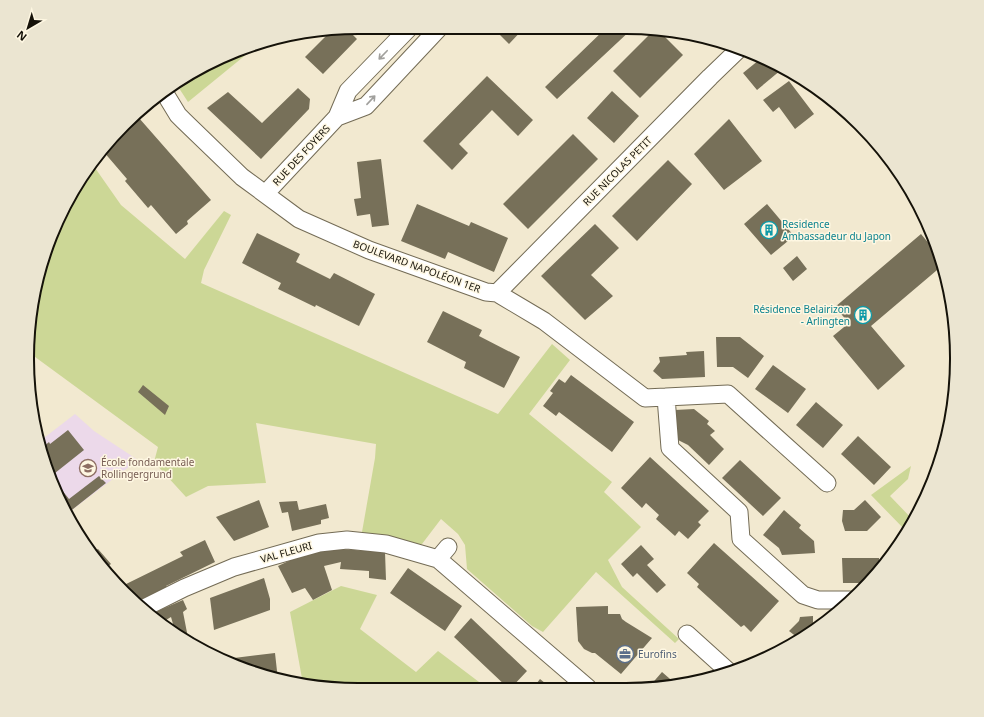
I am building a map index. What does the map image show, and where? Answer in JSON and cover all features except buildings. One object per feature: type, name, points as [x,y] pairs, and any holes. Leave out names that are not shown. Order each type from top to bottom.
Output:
[{"type":"street","name":"RUE DES FOYERS","points":[[265,194],[337,117],[348,91],[403,34]]},
{"type":"street","name":"RUE DES FOYERS","points":[[337,117],[366,106],[433,34]]},
{"type":"street","name":"RUE NICOLAS PETIT","points":[[497,293],[735,53]]},
{"type":"street","name":"BOULEVARD NAPOLÉON 1ER","points":[[167,97],[178,114],[237,182],[265,194],[299,219],[369,250],[486,292],[497,293],[544,321],[645,398],[728,394],[827,483]]},
{"type":"street","points":[[666,397],[670,448],[740,512],[741,539],[803,595],[818,600],[841,600]]},
{"type":"street","name":"VAL FLEURI","points":[[149,606],[184,588],[234,567],[319,543],[347,540],[386,544],[443,553],[583,683]]},
{"type":"street","points":[[687,634],[724,668]]},
{"type":"shaded area","name":"École fondamentale Rollingergrund","points":[[75,414],[94,431],[138,460],[71,510],[51,463],[44,438]]},
{"type":"green space","points":[[247,54],[188,102],[179,88],[215,67]]},
{"type":"green space","points":[[96,169],[121,205],[185,259],[224,211],[231,215],[204,270],[201,283],[498,414],[552,344],[570,360],[529,414],[612,482],[604,492],[641,527],[608,560],[622,587],[679,639],[675,643],[596,572],[543,632],[532,626],[467,569],[465,545],[458,534],[441,519],[422,544],[417,546],[362,532],[375,458],[376,444],[256,423],[266,483],[208,486],[186,497],[154,462],[158,447],[34,356],[40,295],[51,254],[67,215],[77,196]]},
{"type":"green space","points":[[911,466],[908,479],[890,496],[909,516],[903,528],[871,495]]},
{"type":"green space","points":[[341,586],[377,595],[360,629],[416,672],[438,651],[480,683],[358,683],[302,678],[290,612]]},
{"type":"place","name":"Residence Ambassadeur du Japon","points":[[769,230]]},
{"type":"place","name":"Résidence Belairizon - Arlingten","points":[[863,315]]},
{"type":"place","name":"École fondamentale Rollingergrund","points":[[88,468]]},
{"type":"place","name":"Eurofins","points":[[625,654]]}]
